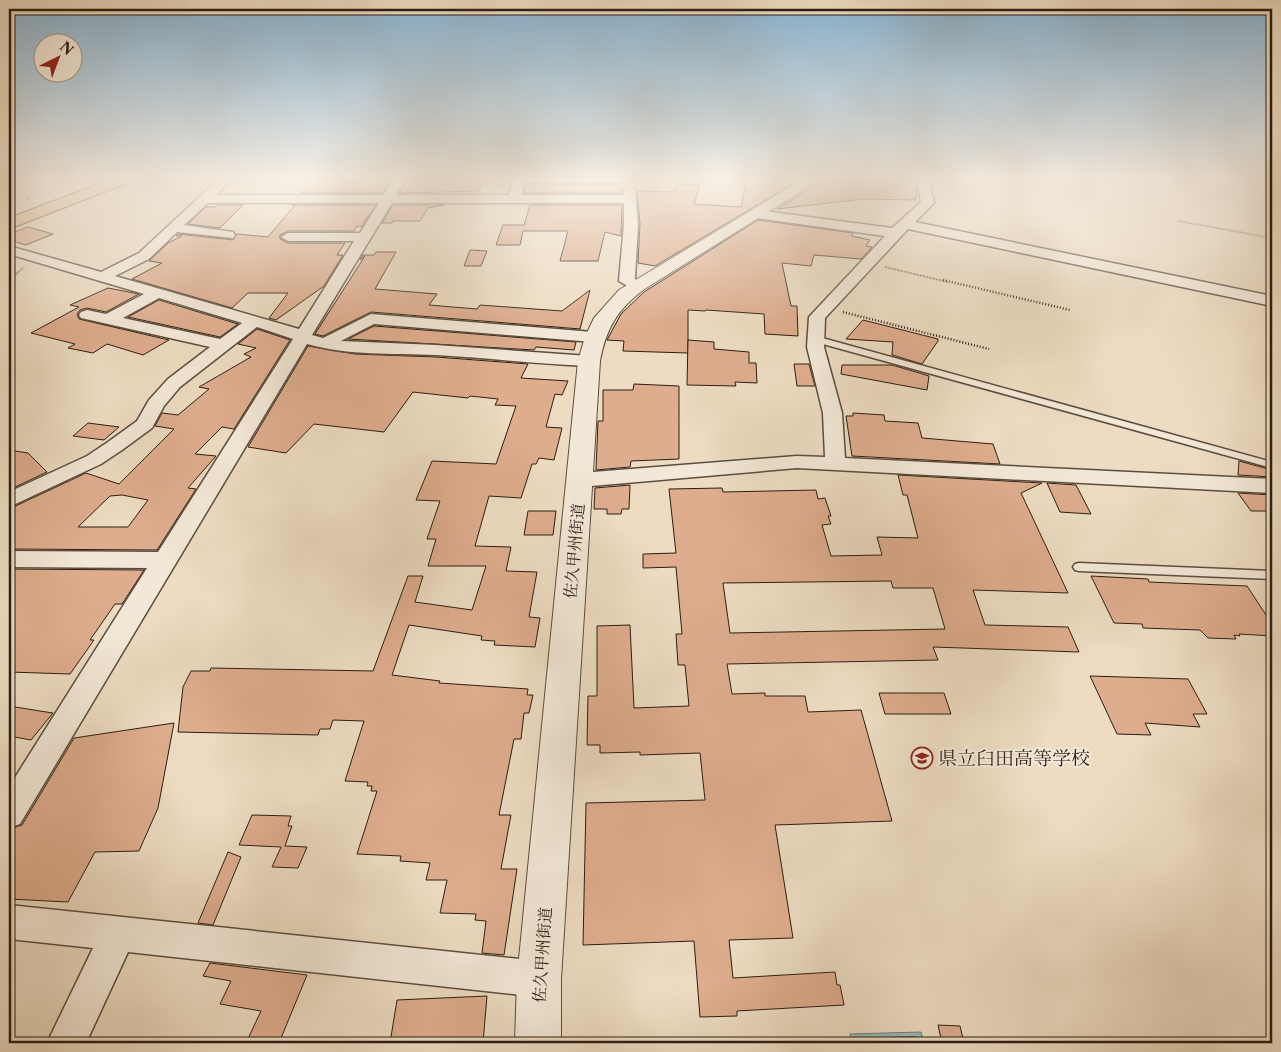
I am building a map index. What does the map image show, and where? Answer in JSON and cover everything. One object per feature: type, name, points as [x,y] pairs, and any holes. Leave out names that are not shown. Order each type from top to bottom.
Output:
[{"type":"street","points":[[9,814],[371,226]]},
{"type":"street","points":[[629,226],[627,281],[636,286]]},
{"type":"street","name":"佐久甲州街道","points":[[538,1043],[539,979],[591,349],[612,308],[636,286],[736,226]]},
{"type":"street","points":[[880,226],[900,228],[1272,301]]},
{"type":"street","points":[[102,277],[144,256],[174,228],[228,235]]},
{"type":"street","points":[[835,463],[836,451],[830,400],[815,339],[814,326],[817,317],[900,228]]},
{"type":"street","points":[[288,237],[364,237]]},
{"type":"street","points":[[9,250],[255,321],[290,332],[301,338],[324,344],[591,349]]},
{"type":"street","points":[[108,320],[157,293]]},
{"type":"street","points":[[87,315],[222,345]]},
{"type":"street","points":[[324,344],[371,319],[591,349]]},
{"type":"street","points":[[9,500],[94,460],[115,446],[145,424],[156,404],[174,383],[255,321]]},
{"type":"street","points":[[580,480],[774,463],[835,463],[925,470],[1272,486]]},
{"type":"street","points":[[9,559],[165,560]]},
{"type":"street","points":[[9,922],[539,979]]},
{"type":"street","points":[[66,1043],[118,934]]},
{"type":"lane","points":[[815,339],[1272,466]]},
{"type":"lane","points":[[1079,567],[1272,575]]},
{"type":"path","points":[[1206,226],[1272,238]]},
{"type":"path","points":[[867,262],[1070,310]]},
{"type":"path","points":[[826,308],[989,349]]},
{"type":"water","points":[[921,1032],[924,1043],[852,1043],[850,1034]]},
{"type":"building","points":[[205,226],[222,226],[220,228]]},
{"type":"building","points":[[277,226],[357,226],[354,231],[288,231],[280,235],[280,239],[288,243],[345,243],[337,255],[343,255],[324,286],[276,320],[269,318],[288,293],[248,293],[232,308],[132,279],[162,263],[149,261],[168,243],[182,236],[176,236],[178,234],[233,240],[237,234],[268,237]]},
{"type":"building","points":[[503,226],[621,226],[621,236],[605,232],[598,261],[560,261],[568,231],[523,231],[520,245],[496,245]]},
{"type":"building","points":[[640,226],[722,226],[655,266],[638,263]]},
{"type":"building","points":[[748,226],[803,226],[853,233],[852,236],[870,240],[866,246],[872,247],[861,259],[814,255],[811,266],[782,263],[791,306],[797,306],[798,336],[765,334],[764,314],[688,310],[688,353],[623,351],[624,341],[607,340],[621,314],[644,292]]},
{"type":"building","points":[[28,227],[53,234],[26,245],[9,240],[9,234]]},
{"type":"building","points":[[470,250],[487,251],[481,266],[464,266]]},
{"type":"building","points":[[376,252],[396,252],[375,289],[437,294],[429,305],[477,309],[480,305],[562,311],[590,290],[580,329],[371,312],[323,336],[315,334],[365,256],[360,260],[363,255],[374,255]]},
{"type":"building","points":[[108,288],[139,294],[106,312],[87,308],[80,310],[77,314],[79,319],[169,340],[143,355],[107,344],[93,353],[68,348],[75,344],[31,333],[79,307],[70,305]]},
{"type":"building","points":[[159,300],[238,324],[220,337],[128,317]]},
{"type":"building","points":[[863,320],[938,339],[938,341],[922,364],[892,355],[893,342],[846,339]]},
{"type":"building","points":[[374,326],[576,342],[574,350],[536,347],[534,350],[348,339]]},
{"type":"building","points":[[257,329],[290,340],[234,429],[222,427],[195,454],[216,456],[188,488],[196,489],[157,550],[9,549],[9,509],[86,473],[119,484],[174,429],[155,426],[162,413],[178,415],[209,389],[199,387],[251,357],[244,354],[256,348],[238,344]],"holes":[[[122,495],[148,500],[128,527],[78,527],[110,496]]]},
{"type":"building","points":[[688,340],[714,342],[714,349],[749,352],[749,363],[756,363],[757,383],[735,382],[736,386],[687,385]]},
{"type":"building","points":[[308,346],[355,354],[436,357],[528,364],[521,378],[568,381],[562,395],[555,394],[546,427],[562,428],[554,460],[539,458],[536,464],[532,464],[521,498],[489,496],[475,546],[511,547],[506,571],[537,572],[529,617],[540,618],[535,647],[494,645],[495,641],[481,640],[482,636],[409,625],[392,675],[440,681],[439,683],[528,689],[527,695],[533,695],[529,713],[524,713],[521,739],[514,739],[499,815],[511,815],[501,869],[517,869],[504,955],[482,953],[486,921],[475,920],[476,914],[440,913],[447,880],[426,880],[430,863],[400,861],[401,856],[357,854],[377,791],[371,791],[372,786],[367,786],[368,782],[345,781],[364,721],[333,720],[330,729],[320,729],[318,735],[178,732],[183,687],[191,671],[210,671],[211,668],[373,671],[408,576],[423,576],[415,602],[472,610],[486,566],[428,566],[436,539],[427,539],[440,501],[416,500],[432,461],[496,464],[516,406],[495,405],[498,399],[413,392],[384,432],[314,424],[286,453],[248,447]]},
{"type":"building","points":[[794,364],[809,364],[815,386],[797,386]]},
{"type":"building","points":[[842,365],[892,365],[916,372],[929,376],[927,390],[841,374]]},
{"type":"building","points":[[634,384],[679,386],[679,459],[631,461],[630,467],[596,470],[598,421],[603,421],[603,390],[633,390]]},
{"type":"building","points":[[853,413],[884,415],[885,421],[918,423],[922,438],[993,444],[1000,464],[852,456],[846,416],[853,416]]},
{"type":"building","points":[[88,423],[119,427],[104,440],[73,436]]},
{"type":"building","points":[[9,450],[28,453],[47,472],[9,490]]},
{"type":"building","points":[[1239,461],[1272,470],[1272,477],[1238,475]]},
{"type":"building","points":[[898,475],[1042,483],[1021,493],[1068,593],[973,590],[985,625],[1068,627],[1079,652],[933,647],[938,660],[727,664],[732,694],[765,693],[765,696],[805,696],[808,712],[861,710],[892,821],[775,825],[793,938],[729,940],[733,978],[835,972],[844,1005],[737,1011],[737,1016],[700,1017],[694,941],[583,945],[586,803],[705,800],[700,753],[640,755],[640,752],[600,753],[600,745],[587,745],[588,696],[597,696],[597,626],[630,625],[634,708],[689,706],[685,665],[678,665],[676,634],[682,634],[676,567],[643,568],[643,554],[676,553],[669,489],[722,488],[723,492],[816,490],[818,499],[825,498],[831,516],[828,516],[831,524],[822,525],[831,556],[882,555],[877,537],[918,538],[907,495],[903,495]],"holes":[[[891,581],[893,588],[933,588],[945,629],[730,633],[723,583]]]},
{"type":"building","points":[[1047,483],[1076,485],[1091,514],[1060,512]]},
{"type":"building","points":[[630,485],[629,509],[622,509],[621,514],[607,514],[607,509],[594,509],[595,488]]},
{"type":"building","points":[[1238,493],[1272,495],[1272,511],[1251,511]]},
{"type":"building","points":[[528,511],[556,511],[553,535],[524,535]]},
{"type":"building","points":[[9,569],[144,570],[122,604],[115,604],[90,640],[94,640],[70,674],[9,672]]},
{"type":"building","points":[[1091,576],[1148,579],[1149,582],[1247,586],[1272,624],[1272,636],[1239,634],[1240,636],[1234,635],[1236,639],[1208,638],[1200,630],[1143,628],[1142,624],[1114,623]]},
{"type":"building","points":[[1090,676],[1188,679],[1207,714],[1193,714],[1200,727],[1145,723],[1151,735],[1117,734]]},
{"type":"building","points":[[879,693],[944,693],[951,714],[885,714]]},
{"type":"building","points":[[9,706],[53,713],[31,740],[9,736]]},
{"type":"building","points":[[174,723],[158,808],[139,851],[95,852],[68,902],[9,899],[9,836],[13,828],[22,825],[74,738]]},
{"type":"building","points":[[252,815],[291,816],[288,826],[292,826],[285,846],[307,847],[298,868],[272,867],[281,847],[239,845]]},
{"type":"building","points":[[228,852],[241,857],[213,925],[198,923]]},
{"type":"building","points":[[210,963],[307,975],[279,1043],[246,1043],[261,1011],[220,1004],[231,981],[203,976]]},
{"type":"building","points":[[487,996],[483,1043],[390,1043],[397,1000]]},
{"type":"building","points":[[938,1025],[960,1026],[964,1043],[942,1043]]},
{"type":"place","name":"県立臼田高等学校","points":[[922,758]]}]
